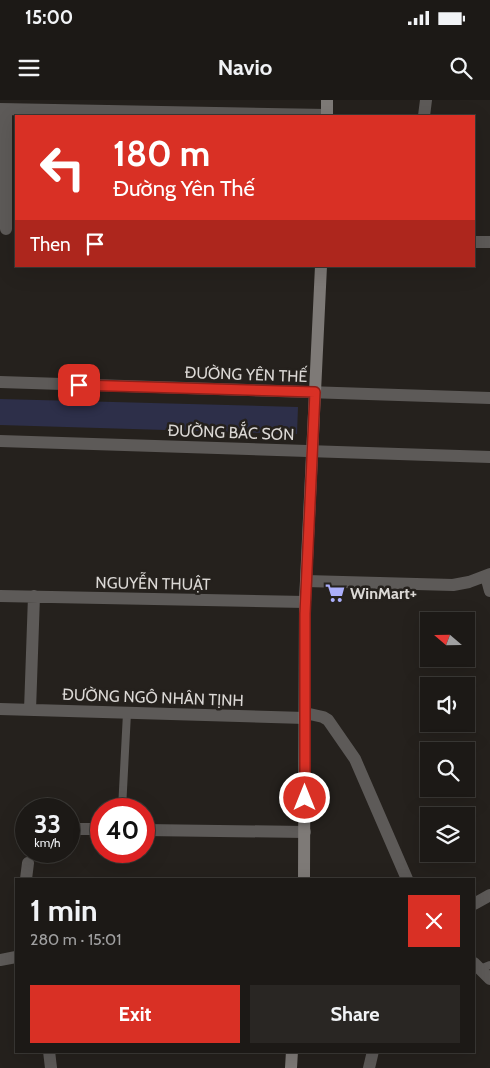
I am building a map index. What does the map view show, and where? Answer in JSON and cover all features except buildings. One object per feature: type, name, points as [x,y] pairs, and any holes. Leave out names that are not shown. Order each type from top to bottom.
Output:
[{"type":"street","points":[[327,100],[327,115]]},
{"type":"street","points":[[424,115],[426,100]]},
{"type":"street","points":[[7,229],[3,110],[273,115]]},
{"type":"street","points":[[475,242],[490,242]]},
{"type":"street","points":[[304,878],[306,581],[322,267]]},
{"type":"street","name":"ĐƯỜNG YÊN THẾ","points":[[0,382],[315,399],[490,398]]},
{"type":"street","name":"ĐƯỜNG BẮC SƠN","points":[[0,441],[490,457]]},
{"type":"street","points":[[306,581],[453,585],[469,582],[488,575],[490,591]]},
{"type":"street","name":"NGUYỄN THUẬT","points":[[0,596],[306,602]]},
{"type":"street","points":[[30,710],[34,596]]},
{"type":"street","name":"ĐƯỜNG NGÔ NHÂN TỊNH","points":[[0,709],[127,713],[305,715],[323,717],[328,720],[355,759],[407,878]]},
{"type":"street","points":[[155,830],[305,832]]},
{"type":"street","points":[[26,878],[28,863]]},
{"type":"street","points":[[475,903],[490,895]]},
{"type":"street","points":[[0,960],[15,957]]},
{"type":"street","points":[[481,966],[490,979]]},
{"type":"street","points":[[49,1053],[51,1068]]},
{"type":"street","points":[[291,1068],[292,1053]]},
{"type":"street","points":[[369,1068],[373,1053]]},
{"type":"lane","points":[[123,798],[127,713]]},
{"type":"shaded area","points":[[0,399],[298,407],[297,434],[0,425]]},
{"type":"place","name":"WinMart+","points":[[335,593]]},
{"type":"route","points":[[79,385],[315,392],[305,614],[305,798]]}]
